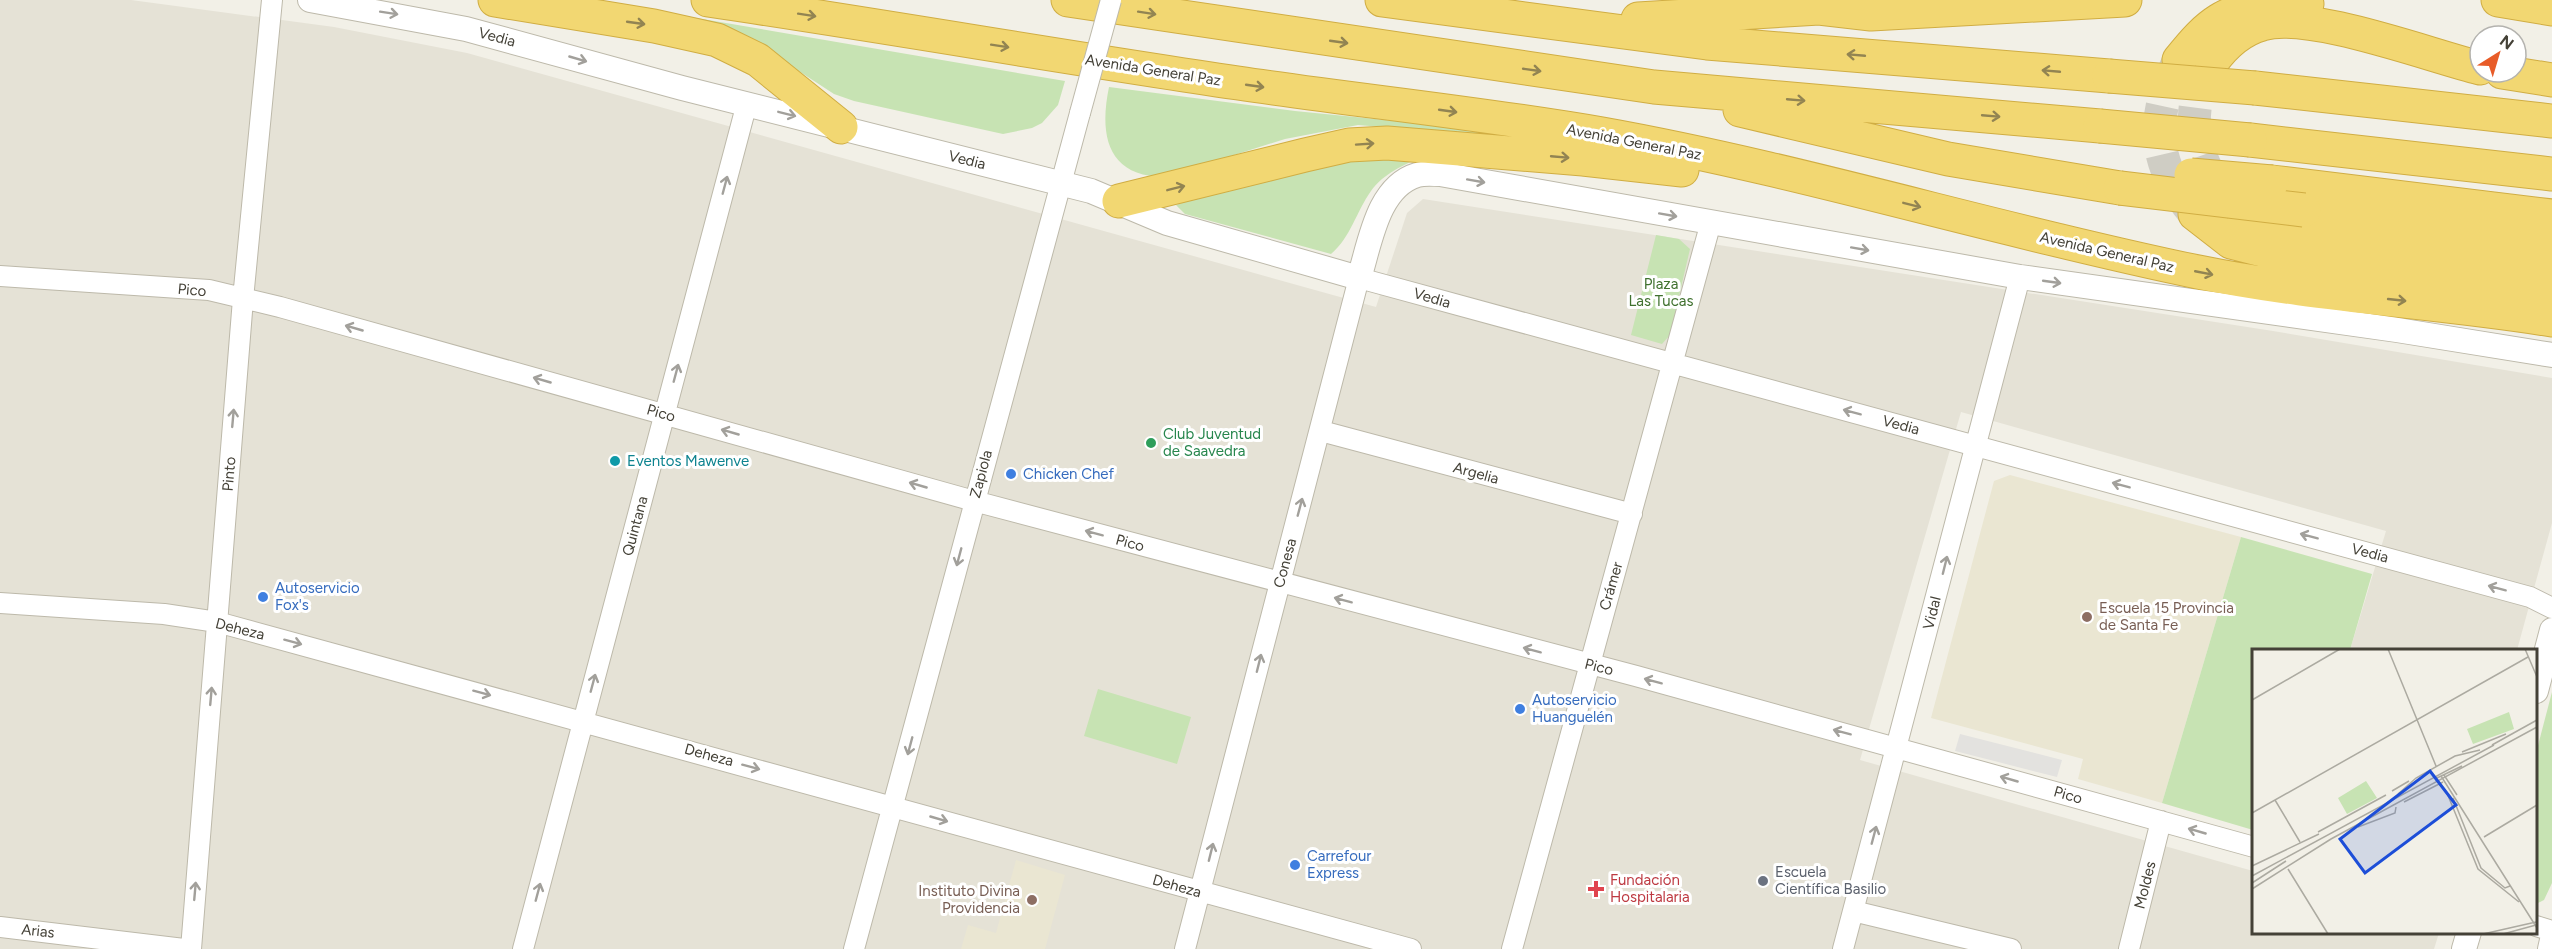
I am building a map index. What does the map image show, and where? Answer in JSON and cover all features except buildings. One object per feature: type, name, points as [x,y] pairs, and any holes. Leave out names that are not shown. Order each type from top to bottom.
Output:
[{"type":"highway","points":[[495,0],[654,26],[717,40],[758,60],[841,127]]},
{"type":"highway","name":"Avenida General Paz","points":[[708,0],[1240,84],[1603,134],[1768,168],[2070,244],[2200,273],[2278,287],[2490,296],[2552,320]]},
{"type":"highway","points":[[1068,0],[1654,87],[2250,140],[2552,174]]},
{"type":"highway","points":[[1382,0],[1543,24],[1707,43],[2255,88],[2552,121]]},
{"type":"highway","points":[[1543,24],[1730,15],[1830,4],[1870,14],[2126,0]]},
{"type":"highway","points":[[2255,0],[2339,8],[2468,41]]},
{"type":"highway","points":[[2498,0],[2545,8]]},
{"type":"highway","points":[[2179,60],[2210,24],[2237,10],[2274,1]]},
{"type":"highway","points":[[2212,62],[2230,40],[2262,24],[2282,21],[2328,25],[2468,65]]},
{"type":"highway","points":[[2528,54],[2552,59]]},
{"type":"highway","points":[[2528,76],[2552,80]]},
{"type":"highway","points":[[1654,87],[1806,128],[1948,159],[2003,158],[2304,210],[2503,232],[2532,237],[2552,244]]},
{"type":"highway","points":[[1119,201],[1305,154],[1349,145],[1387,143],[1583,159],[1855,190]]},
{"type":"highway","points":[[2117,178],[2271,182],[2552,216]]},
{"type":"highway","points":[[2195,214],[2220,235],[2244,247],[2490,296],[2552,292]]},
{"type":"highway","points":[[2244,216],[2255,224],[2284,233],[2495,254],[2532,262],[2552,271]]},
{"type":"street","name":"Pinto","points":[[190,949],[243,299],[272,0]]},
{"type":"street","name":"Vedia","points":[[310,0],[466,29],[1059,183],[1119,201],[1167,223],[1359,278],[2530,597],[2552,608]]},
{"type":"street","name":"Zapiola","points":[[854,949],[1059,183],[1111,0]]},
{"type":"street","name":"Quintana","points":[[523,949],[747,103]]},
{"type":"street","name":"Avenida General Paz","points":[[1399,184],[1418,175],[1440,174],[2020,277],[2397,330],[2552,355]]},
{"type":"street","name":"Conesa","points":[[1185,949],[1359,278],[1385,201],[1399,184]]},
{"type":"street","name":"Crámer","points":[[1512,949],[1711,222]]},
{"type":"street","name":"Pico","points":[[0,276],[209,290],[974,501],[1898,747],[2252,847]]},
{"type":"street","name":"Vidal","points":[[1843,949],[2020,277]]},
{"type":"street","name":"Argelia","points":[[1321,431],[1632,514]]},
{"type":"street","name":"Deheza","points":[[0,603],[164,614],[217,622],[583,720],[1411,949]]},
{"type":"street","points":[[2537,684],[2552,630]]},
{"type":"street","name":"Moldes","points":[[2129,949],[2162,821]]},
{"type":"street","points":[[1853,911],[2011,949]]},
{"type":"street","name":"Arias","points":[[0,927],[184,949]]},
{"type":"street","points":[[2537,927],[2552,931]]},
{"type":"street","points":[[2464,949],[2469,934]]},
{"type":"street","points":[[2550,949],[2552,940]]},
{"type":"shaded area","points":[[0,0],[131,0],[334,27],[467,53],[1376,307],[1407,213],[1423,199],[2273,331],[2552,378],[2552,523],[2517,649],[2350,649],[2386,531],[1961,412],[1860,760],[2252,871],[2252,934],[2439,934],[2434,949],[0,949]]},
{"type":"shaded area","name":"Escuela 15 Provincia de Santa Fe","points":[[2010,475],[2241,537],[2162,803],[2078,779],[2083,759],[1931,718],[1994,481]]},
{"type":"shaded area","points":[[1960,734],[2062,760],[2057,777],[1955,751]]},
{"type":"shaded area","name":"Instituto Divina Providencia","points":[[1016,860],[1065,875],[1045,949],[961,949],[968,925],[996,933]]},
{"type":"green space","points":[[591,0],[1065,81],[1058,105],[1042,123],[1032,128],[1003,134],[854,101],[834,94],[788,64]]},
{"type":"green space","points":[[1109,87],[1295,111],[1545,136],[1544,141],[1358,125],[1285,139],[1165,177],[1146,175],[1130,170],[1111,150],[1105,121]]},
{"type":"green space","points":[[1422,156],[1394,170],[1376,185],[1344,240],[1331,254],[1185,214],[1176,205],[1239,182],[1341,158]]},
{"type":"green space","name":"Plaza Las Tucas","points":[[1656,235],[1679,239],[1690,249],[1670,335],[1662,344],[1631,335]]},
{"type":"green space","points":[[2241,537],[2372,574],[2350,649],[2252,649],[2252,830],[2162,803]]},
{"type":"green space","points":[[1098,689],[1191,717],[1177,764],[1084,736]]},
{"type":"green space","points":[[2552,692],[2552,883],[2544,900],[2537,904],[2537,749]]},
{"type":"tunnel","points":[[2179,60],[2163,102],[2160,140],[2163,158],[2170,176],[2194,213]]},
{"type":"tunnel","points":[[2212,62],[2197,97],[2195,131],[2204,164],[2223,197]]},
{"type":"place","name":"Club Juventud de Saavedra","points":[[1151,443]]},
{"type":"place","name":"Eventos Mawenve","points":[[615,461]]},
{"type":"place","name":"Chicken Chef","points":[[1011,474]]},
{"type":"place","name":"Autoservicio Fox's","points":[[263,597]]},
{"type":"place","name":"Escuela 15 Provincia de Santa Fe","points":[[2087,617]]},
{"type":"place","name":"Autoservicio Huanguelén","points":[[1520,709]]},
{"type":"place","name":"Carrefour Express","points":[[1295,865]]},
{"type":"place","name":"Escuela Científica Basilio","points":[[1763,881]]},
{"type":"place","name":"Fundación Hospitalaria","points":[[1596,889]]},
{"type":"place","name":"Instituto Divina Providencia","points":[[1032,900]]}]
